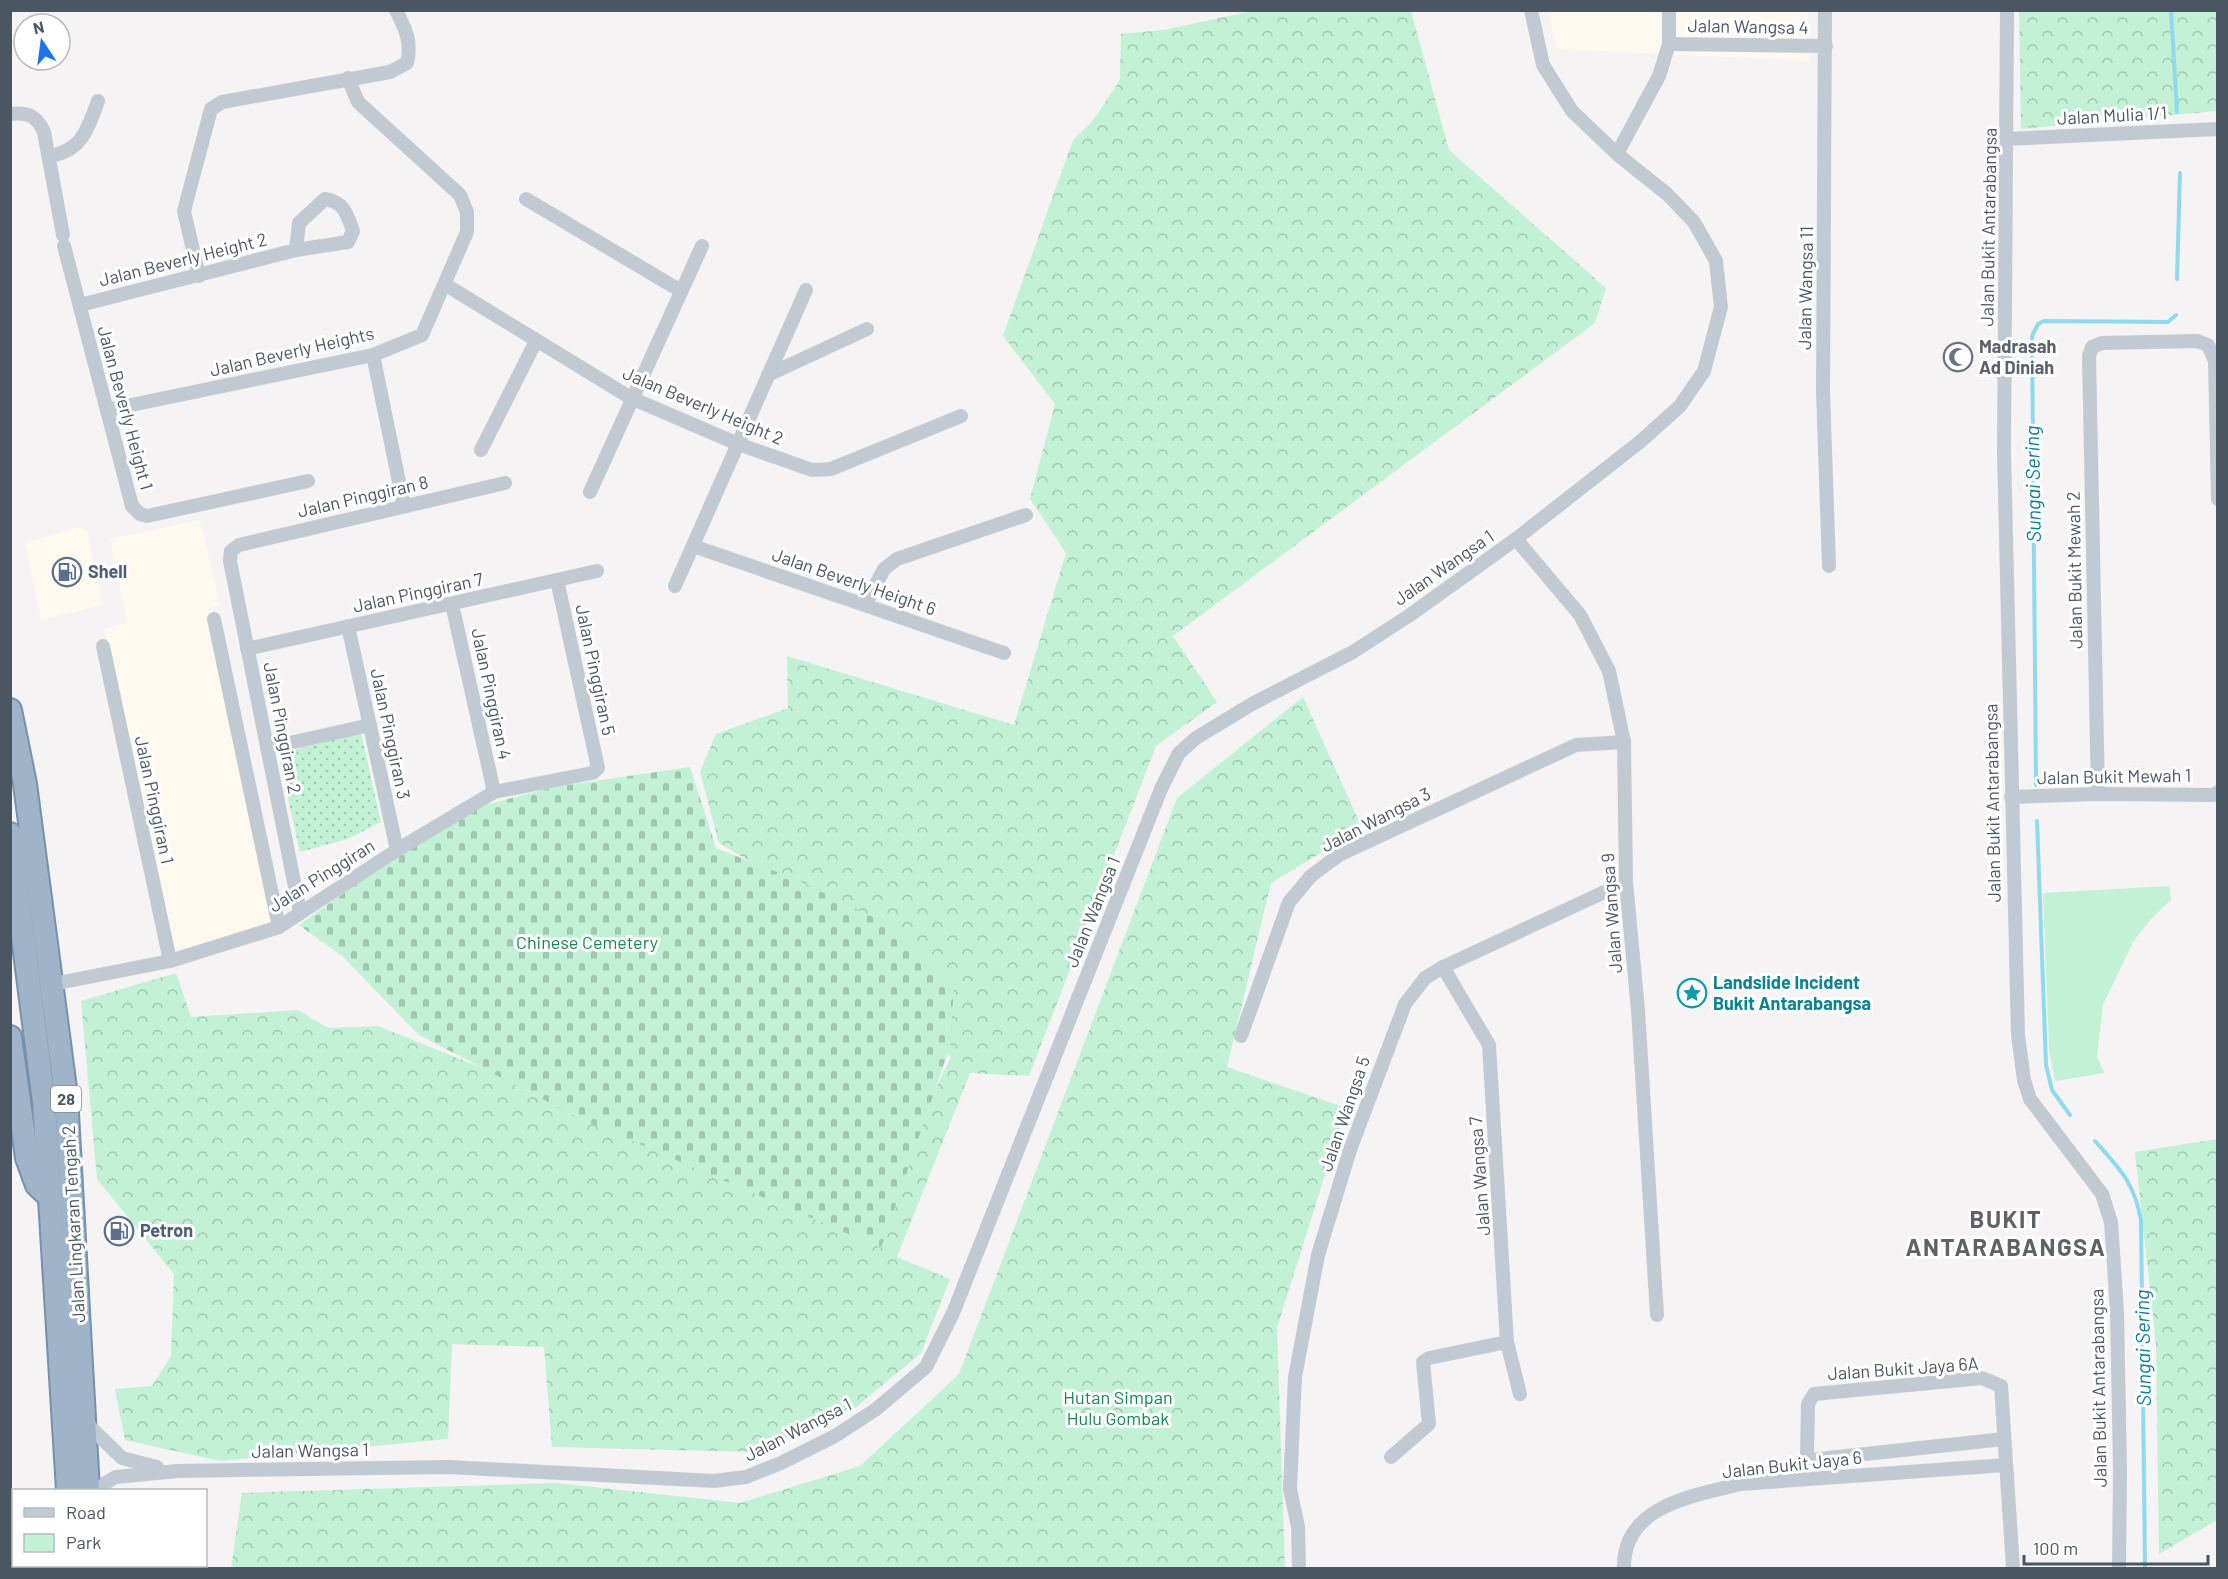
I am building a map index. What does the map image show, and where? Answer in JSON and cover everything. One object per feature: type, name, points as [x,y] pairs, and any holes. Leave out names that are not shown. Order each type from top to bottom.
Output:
[{"type":"highway","name":"Jalan Lingkaran Tengah 2","points":[[10,710],[25,784],[66,1096],[74,1199],[88,1489]]},
{"type":"highway","name":"Jalan Lingkaran Tengah 2","points":[[10,834],[42,1079],[52,1199],[68,1489]]},
{"type":"highway","points":[[10,1037],[27,1158],[37,1185],[52,1199]]},
{"type":"street","points":[[200,276],[184,211],[211,109],[222,102],[390,72],[407,63],[411,47],[407,32],[396,10]]},
{"type":"street","name":"Jalan Wangsa 1","points":[[101,1489],[116,1477],[177,1471],[449,1467],[714,1481],[746,1477],[781,1463],[835,1436],[875,1410],[926,1367],[953,1313],[1161,789],[1179,753],[1218,723],[1353,652],[1410,615],[1516,539],[1641,441],[1680,406],[1704,371],[1721,307],[1716,261],[1694,222],[1667,194],[1617,154],[1572,111],[1543,65],[1531,10]]},
{"type":"street","points":[[1617,154],[1659,76],[1669,44],[1669,10]]},
{"type":"street","name":"Jalan Wangsa 11","points":[[1825,10],[1823,391],[1829,566]]},
{"type":"street","name":"Jalan Bukit Antarabangsa","points":[[2007,10],[2008,139],[2004,453],[2015,979],[2024,1080],[2030,1099],[2102,1194],[2111,1222],[2117,1311],[2119,1569]]},
{"type":"street","name":"Jalan Wangsa 4","points":[[1669,44],[1826,46]]},
{"type":"street","name":"Jalan Beverly Heights","points":[[107,410],[373,355],[422,334],[446,285],[467,232],[467,212],[460,195],[358,102],[348,78]]},
{"type":"street","points":[[49,156],[64,153],[80,142],[98,101]]},
{"type":"street","name":"Jalan Beverly Height 1","points":[[10,114],[29,114],[39,121],[49,156],[64,240],[132,506],[140,514],[147,516],[308,481]]},
{"type":"street","name":"Jalan Mulia 1/1","points":[[2008,139],[2217,129]]},
{"type":"street","name":"Jalan Beverly Height 2","points":[[80,305],[296,250],[348,242],[353,231],[345,208],[336,201],[325,199],[300,223],[296,250]]},
{"type":"street","points":[[526,199],[681,291]]},
{"type":"street","points":[[590,492],[702,246]]},
{"type":"street","name":"Jalan Beverly Height 2","points":[[446,285],[631,398],[738,444],[812,470],[831,469],[961,416]]},
{"type":"street","points":[[675,586],[806,290]]},
{"type":"street","points":[[768,375],[867,329]]},
{"type":"street","points":[[481,450],[536,341]]},
{"type":"street","name":"Jalan Bukit Mewah 2","points":[[2098,794],[2089,356],[2092,347],[2102,342],[2197,341],[2208,345],[2215,361],[2217,499]]},
{"type":"street","points":[[373,355],[404,506]]},
{"type":"street","name":"Jalan Pinggiran 8","points":[[231,551],[239,545],[505,483]]},
{"type":"street","points":[[866,605],[884,569],[897,559],[1026,515]]},
{"type":"street","name":"Jalan Wangsa 9","points":[[1516,539],[1585,625],[1609,671],[1624,742],[1626,882],[1638,1010],[1658,1316]]},
{"type":"street","name":"Jalan Beverly Height 6","points":[[693,546],[1004,653]]},
{"type":"street","name":"Jalan Pinggiran 2","points":[[231,551],[230,561],[300,912]]},
{"type":"street","name":"Jalan Pinggiran 7","points":[[247,649],[597,572]]},
{"type":"street","name":"Jalan Pinggiran 5","points":[[556,580],[598,768]]},
{"type":"street","name":"Jalan Pinggiran 4","points":[[452,603],[494,792]]},
{"type":"street","points":[[214,619],[279,927]]},
{"type":"street","name":"Jalan Pinggiran 3","points":[[348,626],[398,850]]},
{"type":"street","name":"Jalan Pinggiran 1","points":[[104,646],[170,961]]},
{"type":"street","points":[[267,748],[370,725]]},
{"type":"street","name":"Jalan Wangsa 3","points":[[1241,1036],[1289,902],[1311,876],[1338,855],[1576,745],[1624,742]]},
{"type":"street","name":"Jalan Pinggiran","points":[[53,984],[170,961],[279,927],[398,850],[494,792],[592,773],[598,768]]},
{"type":"street","name":"Jalan Bukit Mewah 1","points":[[2011,797],[2098,794],[2213,795],[2217,792]]},
{"type":"street","name":"Jalan Wangsa 5","points":[[1299,1569],[1298,1527],[1290,1489],[1295,1377],[1318,1255],[1350,1150],[1405,1004],[1425,978],[1443,967],[1626,882]]},
{"type":"street","name":"Jalan Wangsa 7","points":[[1443,967],[1489,1045],[1508,1342],[1520,1394]]},
{"type":"street","points":[[1391,1456],[1429,1424],[1423,1362],[1429,1358],[1508,1342]]},
{"type":"street","name":"Jalan Bukit Jaya 6A","points":[[1982,1378],[2001,1386],[2004,1439],[1810,1460],[1807,1454],[1809,1398],[1814,1394],[1982,1378]]},
{"type":"street","name":"Jalan Wangsa 1","points":[[85,1422],[110,1450],[122,1458],[135,1463],[177,1471]]},
{"type":"street","points":[[2004,1439],[2013,1569]]},
{"type":"street","name":"Jalan Bukit Jaya 6","points":[[1624,1569],[1624,1553],[1634,1529],[1646,1516],[1704,1493],[1741,1484],[2006,1465]]},
{"type":"shaded area","points":[[1549,11],[1808,11],[1809,61],[1556,49]]},
{"type":"shaded area","points":[[200,520],[220,605],[208,609],[273,924],[174,955],[104,629],[127,623],[110,539]]},
{"type":"shaded area","name":"Shell","points":[[79,527],[87,531],[103,605],[41,620],[25,543]]},
{"type":"green space","points":[[1252,11],[1411,11],[1449,150],[1606,288],[1595,323],[1173,636],[1217,702],[1156,746],[1029,1076],[970,1073],[897,1257],[950,1279],[921,1353],[855,1408],[754,1452],[552,1447],[544,1347],[452,1344],[448,1439],[220,1461],[125,1440],[115,1389],[152,1386],[171,1356],[174,1274],[97,1179],[81,1001],[176,973],[191,1017],[298,1010],[328,1028],[378,1026],[599,1115],[874,1216],[951,1057],[930,1041],[834,911],[719,843],[700,772],[716,734],[788,708],[787,656],[1014,725],[1066,553],[1030,499],[1055,404],[1003,336],[1073,140],[1092,122],[1120,80],[1121,34],[1163,30]]},
{"type":"green space","points":[[2019,11],[2217,11],[2217,111],[2021,129]]},
{"type":"green space","name":"Hutan Simpan Hulu Gombak","points":[[1303,697],[1362,828],[1271,883],[1227,1067],[1346,1108],[1277,1328],[1285,1568],[231,1568],[242,1493],[557,1483],[740,1503],[860,1466],[959,1374],[1177,798]]},
{"type":"green space","points":[[361,733],[381,822],[348,839],[300,852],[278,754]]},
{"type":"green space","name":"Chinese Cemetery","points":[[690,767],[716,848],[797,880],[897,929],[954,987],[950,1046],[881,1248],[579,1118],[419,1035],[342,956],[299,925],[410,846],[485,805],[554,787]]},
{"type":"green space","points":[[2169,886],[2171,900],[2151,919],[2133,942],[2103,1005],[2097,1057],[2104,1073],[2055,1081],[2049,1049],[2043,893]]},
{"type":"green space","points":[[2217,1139],[2217,1520],[2159,1554],[2156,1344],[2135,1152]]},
{"type":"waterway","name":"Sungai Sering","points":[[2171,10],[2177,112]]},
{"type":"waterway","name":"Sungai Sering","points":[[2177,279],[2180,173]]},
{"type":"waterway","name":"Sungai Sering","points":[[2036,785],[2032,336],[2038,324],[2044,321],[2168,322],[2176,315]]},
{"type":"waterway","name":"Sungai Sering","points":[[2037,821],[2046,1065],[2052,1090],[2070,1115]]},
{"type":"waterway","name":"Sungai Sering","points":[[2095,1141],[2125,1177],[2134,1196],[2141,1220],[2145,1568]]},
{"type":"place","name":"Madrasah Ad Diniah","points":[[1958,357]]},
{"type":"place","name":"Shell","points":[[67,572]]},
{"type":"place","name":"Landslide Incident Bukit Antarabangsa","points":[[1692,993]]},
{"type":"place","name":"Petron","points":[[119,1231]]},
{"type":"district","name":"BUKIT ANTARABANGSA","points":[[2006,1234]]}]
